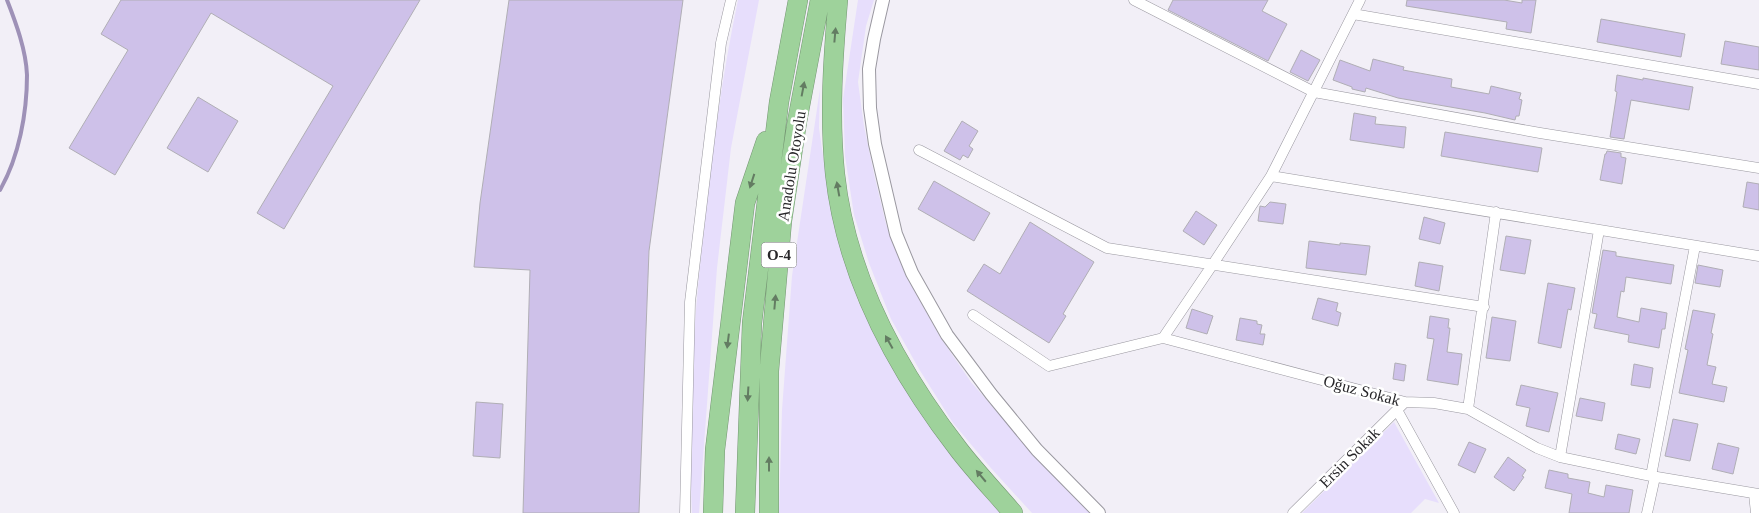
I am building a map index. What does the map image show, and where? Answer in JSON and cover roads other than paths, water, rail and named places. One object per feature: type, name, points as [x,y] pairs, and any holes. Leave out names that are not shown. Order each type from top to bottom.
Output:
[{"type":"highway","name":"Anadolu Otoyolu","points":[[744,513],[752,323],[779,102],[798,0]]},
{"type":"highway","name":"Anadolu Otoyolu","points":[[769,513],[769,371],[782,222],[797,122],[820,0]]},
{"type":"highway","points":[[838,0],[832,65],[835,174],[842,214],[853,257],[883,331],[920,394],[959,450],[1013,513]]},
{"type":"highway","points":[[713,513],[715,450],[745,203],[779,102]]},
{"type":"street","points":[[684,513],[690,302],[721,43],[731,0]]},
{"type":"street","points":[[883,0],[869,69],[870,108],[875,144],[896,234],[909,265],[947,335],[991,394],[1037,450],[1099,513]]},
{"type":"street","points":[[1134,0],[1314,92],[1540,133],[1759,168]]},
{"type":"street","points":[[1163,338],[1271,176],[1360,0]]},
{"type":"street","points":[[1353,14],[1759,84]]},
{"type":"street","points":[[919,150],[1106,248],[1484,307]]},
{"type":"street","points":[[1271,176],[1759,256]]},
{"type":"street","points":[[1468,409],[1496,212]]},
{"type":"street","points":[[1560,457],[1599,230]]},
{"type":"street","points":[[1647,513],[1695,246]]},
{"type":"street","name":"Oğuz Sokak","points":[[973,315],[1049,366],[1163,338],[1405,402],[1434,403],[1468,409],[1538,448],[1560,457],[1756,494]]},
{"type":"street","name":"Ersin Sokak","points":[[1293,513],[1405,402]]},
{"type":"street","points":[[1397,410],[1454,513]]},
{"type":"street","points":[[1756,494],[1756,513]]},
{"type":"waterway","points":[[0,190],[17,149],[27,89],[23,46],[7,0]]}]
